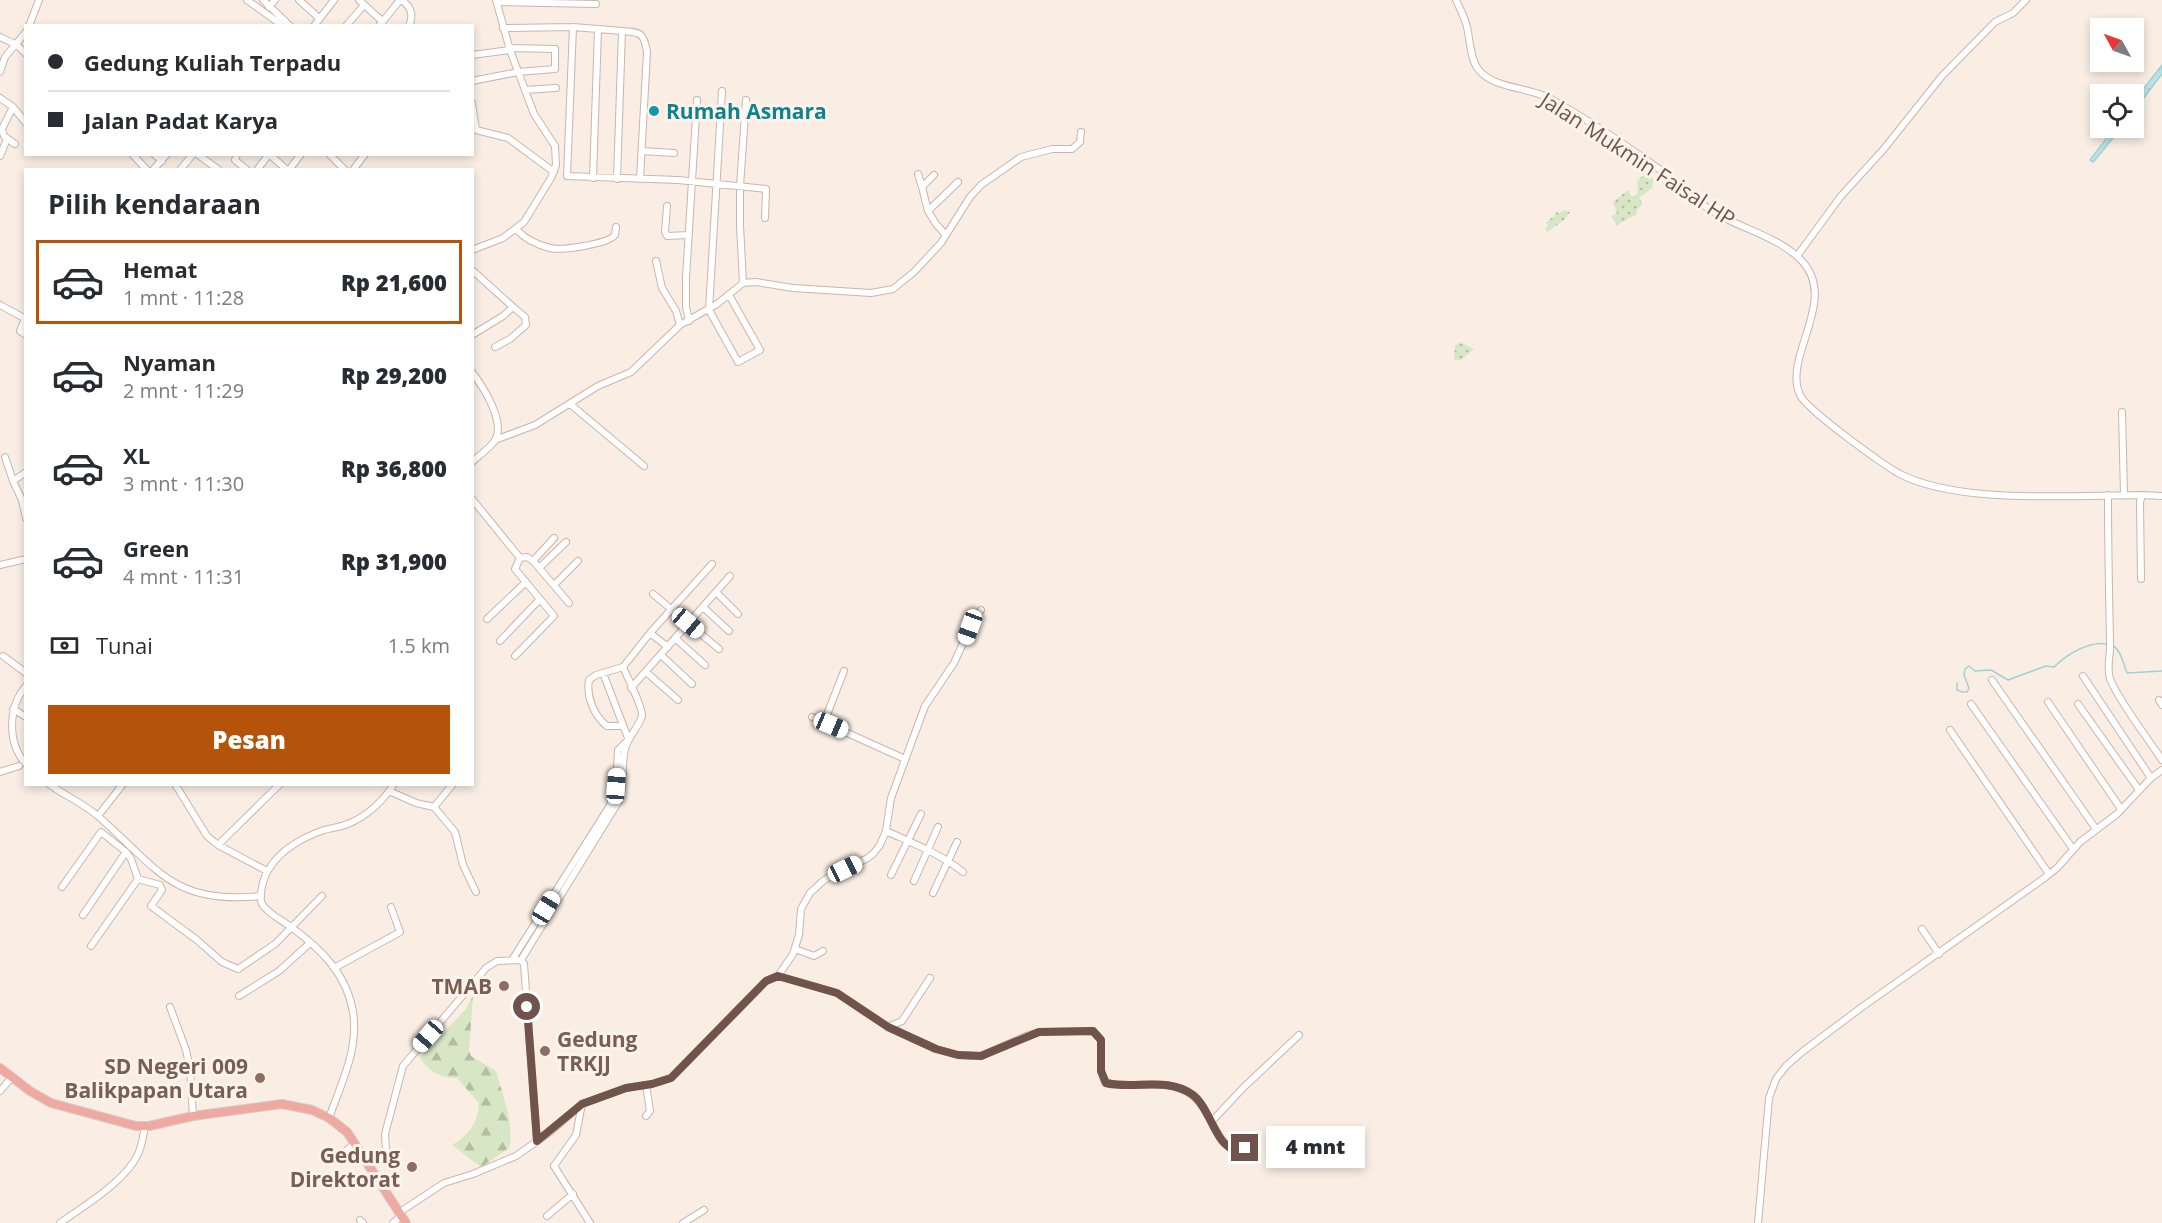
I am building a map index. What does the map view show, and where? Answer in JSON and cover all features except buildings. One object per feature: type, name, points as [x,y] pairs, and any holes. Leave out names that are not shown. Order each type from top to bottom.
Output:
[{"type":"highway","points":[[0,1068],[43,1099],[61,1107],[145,1126],[193,1116],[282,1104],[312,1110],[329,1118],[347,1132],[403,1216]]},
{"type":"street","points":[[30,24],[39,0]]},
{"type":"street","points":[[247,0],[280,24]]},
{"type":"street","points":[[263,0],[288,24]]},
{"type":"street","points":[[269,7],[275,0]]},
{"type":"street","points":[[299,0],[320,18]]},
{"type":"street","points":[[316,24],[334,0]]},
{"type":"street","points":[[347,24],[361,2],[381,23],[400,0],[409,6],[410,24]]},
{"type":"street","name":"Jalan Mukmin Faisal HP","points":[[1456,0],[1466,24],[1474,61],[1484,75],[1537,93],[1569,110],[1658,169],[1709,208],[1797,256],[1806,266],[1815,291],[1810,324],[1799,363],[1797,386],[1800,396],[1815,413],[1897,472],[1928,485],[1955,491],[1998,495],[2162,496]]},
{"type":"street","points":[[1797,256],[1841,196],[1942,76],[1995,22],[2013,14],[2026,0]]},
{"type":"street","points":[[474,249],[517,230],[554,172],[556,165],[555,146],[537,120],[525,90],[503,28],[497,1],[596,4]]},
{"type":"street","points":[[503,28],[573,27],[639,33],[644,38],[647,52],[640,179]]},
{"type":"street","points":[[573,27],[567,176],[693,182],[766,189],[765,218]]},
{"type":"street","points":[[593,178],[598,29]]},
{"type":"street","points":[[617,179],[622,31]]},
{"type":"street","points":[[0,72],[2,56],[24,34]]},
{"type":"street","points":[[0,37],[15,44],[24,52]]},
{"type":"street","points":[[474,54],[510,49],[555,49],[555,69],[518,72],[474,81]]},
{"type":"street","points":[[525,90],[556,88]]},
{"type":"street","points":[[722,91],[709,310],[738,362],[760,350],[729,295]]},
{"type":"street","points":[[0,98],[13,107],[24,121]]},
{"type":"street","points":[[689,321],[685,293],[697,100]]},
{"type":"street","points":[[743,283],[740,186],[746,100]]},
{"type":"street","points":[[13,107],[2,129],[7,139],[15,144]]},
{"type":"street","points":[[474,114],[477,130],[508,138],[554,172]]},
{"type":"street","points":[[474,460],[495,440],[535,425],[598,386],[636,368],[680,325],[709,310],[743,283],[756,282],[793,288],[887,291],[902,283],[914,273],[946,235],[970,196],[981,185],[1021,157],[1052,149],[1072,149],[1080,142],[1082,132]]},
{"type":"street","points":[[0,160],[7,139]]},
{"type":"street","points":[[642,151],[675,153]]},
{"type":"street","points":[[134,156],[145,168]]},
{"type":"street","points":[[156,156],[162,161]]},
{"type":"street","points":[[155,168],[166,156]]},
{"type":"street","points":[[182,168],[193,156]]},
{"type":"street","points":[[197,156],[209,167]]},
{"type":"street","points":[[236,156],[235,160],[244,168]]},
{"type":"street","points":[[271,156],[286,168]]},
{"type":"street","points":[[290,168],[299,156]]},
{"type":"street","points":[[332,156],[343,168]]},
{"type":"street","points":[[918,174],[928,211],[946,235]]},
{"type":"street","points":[[922,187],[934,175]]},
{"type":"street","points":[[928,211],[958,182]]},
{"type":"street","points":[[667,206],[665,232],[667,236],[689,235]]},
{"type":"street","points":[[517,230],[530,240],[555,249],[594,245],[607,241],[615,235],[616,226]]},
{"type":"street","points":[[656,261],[662,288],[676,310],[680,325]]},
{"type":"street","points":[[474,272],[525,317],[526,325],[510,339],[495,347]]},
{"type":"street","points":[[0,305],[24,318]]},
{"type":"street","points":[[474,334],[513,307]]},
{"type":"street","points":[[24,321],[20,331],[24,334]]},
{"type":"street","points":[[474,375],[498,421],[499,430],[495,440]]},
{"type":"street","points":[[570,404],[644,466]]},
{"type":"street","points":[[2122,412],[2124,495]]},
{"type":"street","points":[[5,457],[24,509]]},
{"type":"street","points":[[13,481],[24,473]]},
{"type":"street","points":[[2108,495],[2110,643],[2108,665],[2110,679],[2162,760]]},
{"type":"street","points":[[2141,579],[2140,502],[2142,495]]},
{"type":"street","points":[[474,501],[520,558]]},
{"type":"street","points":[[533,561],[554,538]]},
{"type":"street","points":[[539,568],[566,542]]},
{"type":"street","points":[[520,558],[527,557],[533,561],[569,603]]},
{"type":"street","points":[[515,656],[554,616],[515,569],[520,558]]},
{"type":"street","points":[[0,565],[24,559]]},
{"type":"street","points":[[554,585],[578,561]]},
{"type":"street","points":[[622,726],[611,727],[603,723],[590,701],[589,680],[623,667],[712,564]]},
{"type":"street","points":[[631,688],[730,576]]},
{"type":"street","points":[[487,619],[526,582]]},
{"type":"street","points":[[716,592],[738,614]]},
{"type":"street","points":[[653,594],[719,649]]},
{"type":"street","points":[[500,641],[540,599]]},
{"type":"street","points":[[703,606],[729,631]]},
{"type":"street","points":[[778,976],[789,962],[795,949],[799,935],[801,909],[810,893],[829,877],[873,854],[886,831],[891,798],[924,706],[954,663],[974,618],[981,610]]},
{"type":"street","points":[[650,633],[668,647]]},
{"type":"street","points":[[675,638],[705,665]]},
{"type":"street","points":[[661,655],[692,684]]},
{"type":"street","points":[[3,656],[24,672]]},
{"type":"street","points":[[512,960],[609,807],[616,792],[618,750],[628,740],[642,712],[623,667]]},
{"type":"street","points":[[824,722],[844,671]]},
{"type":"street","points":[[646,672],[678,700]]},
{"type":"street","points":[[521,960],[619,801],[628,740],[603,674]]},
{"type":"street","points":[[2083,676],[2151,778]]},
{"type":"street","points":[[1992,680],[2096,829]]},
{"type":"street","points":[[0,772],[22,765],[14,743],[13,709],[17,697],[24,688]]},
{"type":"street","points":[[2048,702],[2121,809]]},
{"type":"street","points":[[1971,704],[2073,849]]},
{"type":"street","points":[[2078,704],[2139,790]]},
{"type":"street","points":[[13,709],[24,716]]},
{"type":"street","points":[[812,717],[905,759]]},
{"type":"street","points":[[1950,730],[2049,874]]},
{"type":"street","points":[[1758,1223],[1770,1098],[1776,1079],[1786,1066],[1820,1038],[2049,874],[2073,849],[2121,809],[2162,770]]},
{"type":"street","points":[[52,786],[98,816],[158,873],[189,890],[221,898],[261,896]]},
{"type":"street","points":[[98,816],[119,786]]},
{"type":"street","points":[[176,786],[203,831],[218,845],[267,871]]},
{"type":"street","points":[[269,786],[273,792]]},
{"type":"street","points":[[218,845],[278,786]]},
{"type":"street","points":[[329,1118],[349,1064],[354,1034],[353,1010],[336,967],[264,906],[261,896],[267,871],[279,857],[297,842],[315,833],[356,820],[372,809],[393,786]]},
{"type":"street","points":[[434,807],[451,786]]},
{"type":"street","points":[[389,791],[416,803],[434,807],[455,832],[463,865],[476,892]]},
{"type":"street","points":[[891,875],[921,814]]},
{"type":"street","points":[[914,881],[938,827]]},
{"type":"street","points":[[886,831],[947,861],[963,872]]},
{"type":"street","points":[[62,887],[101,832],[126,852],[138,879]]},
{"type":"street","points":[[933,893],[957,842]]},
{"type":"street","points":[[83,915],[126,852]]},
{"type":"street","points":[[91,946],[138,879]]},
{"type":"street","points":[[138,879],[160,885],[162,890],[151,906],[222,962],[238,969],[272,946],[322,896]]},
{"type":"street","points":[[336,967],[400,932],[391,907]]},
{"type":"street","points":[[1922,929],[1939,954]]},
{"type":"street","points":[[239,996],[279,971],[310,943]]},
{"type":"street","points":[[795,949],[814,956],[823,951]]},
{"type":"street","points":[[369,1162],[386,1150],[385,1134],[400,1074],[409,1058],[489,964],[497,961],[521,960]]},
{"type":"street","points":[[521,960],[524,964],[537,1141]]},
{"type":"street","points":[[393,1223],[436,1187],[504,1162],[537,1141],[582,1104],[626,1088],[665,1081],[677,1074],[700,1047],[760,987],[771,977],[778,976],[837,993],[888,1027],[936,1049],[969,1056],[990,1053],[1039,1032],[1093,1031],[1101,1040],[1101,1071],[1106,1083],[1128,1086],[1172,1085],[1194,1096],[1230,1148],[1234,1150],[1245,1148]]},
{"type":"street","points":[[888,1027],[902,1021],[930,978]]},
{"type":"street","points":[[170,1008],[186,1050],[190,1070],[193,1116]]},
{"type":"street","points":[[1212,1121],[1299,1035]]},
{"type":"street","points":[[0,1091],[12,1077]]},
{"type":"street","points":[[646,1085],[650,1111],[646,1116]]},
{"type":"street","points":[[582,1104],[576,1135],[554,1166],[590,1223]]},
{"type":"street","points":[[60,1223],[129,1168],[137,1157],[145,1126]]},
{"type":"street","points":[[338,1158],[355,1143]]},
{"type":"street","points":[[548,1216],[573,1194]]},
{"type":"street","points":[[683,1223],[704,1210]]},
{"type":"green space","points":[[1646,173],[1654,180],[1652,188],[1639,198],[1643,205],[1637,209],[1637,214],[1617,225],[1611,216],[1617,214],[1613,202],[1628,190],[1631,196],[1636,196],[1637,181]]},
{"type":"green space","points":[[1563,210],[1570,212],[1564,220],[1547,232],[1546,223],[1556,212]]},
{"type":"green space","points":[[1460,342],[1474,349],[1461,360],[1454,360],[1455,346]]},
{"type":"green space","points":[[473,996],[469,1051],[471,1056],[496,1071],[510,1130],[509,1148],[481,1167],[452,1145],[472,1128],[477,1117],[479,1103],[457,1078],[436,1073],[420,1058],[465,1010]]},
{"type":"water","points":[[2162,65],[2162,74],[2144,98],[2144,88]]},
{"type":"water","points":[[2106,138],[2113,138],[2093,162],[2090,160]]},
{"type":"waterway","points":[[1957,683],[1957,690],[1967,692],[1969,688],[1964,675],[1965,669],[1969,666],[1975,671],[1991,670],[2008,680],[2046,666],[2054,667],[2072,653],[2093,644],[2107,644]]},
{"type":"waterway","points":[[2112,645],[2120,653],[2127,673],[2162,671]]},
{"type":"place","name":"Rumah Asmara","points":[[654,111]]},
{"type":"place","name":"TMAB","points":[[504,986]]},
{"type":"place","name":"Gedung TRKJJ","points":[[545,1051]]},
{"type":"place","name":"SD Negeri 009 Balikpapan Utara","points":[[260,1078]]},
{"type":"place","name":"Gedung Direktorat","points":[[412,1167]]},
{"type":"route","points":[[527,1007],[537,1141],[582,1104],[626,1088],[665,1081],[677,1074],[700,1047],[766,981],[778,976],[837,993],[888,1027],[923,1044],[958,1055],[981,1056],[1039,1032],[1093,1031],[1101,1040],[1101,1071],[1106,1083],[1128,1086],[1163,1084],[1186,1091],[1202,1105],[1216,1130],[1230,1148],[1234,1150],[1245,1148]]}]
